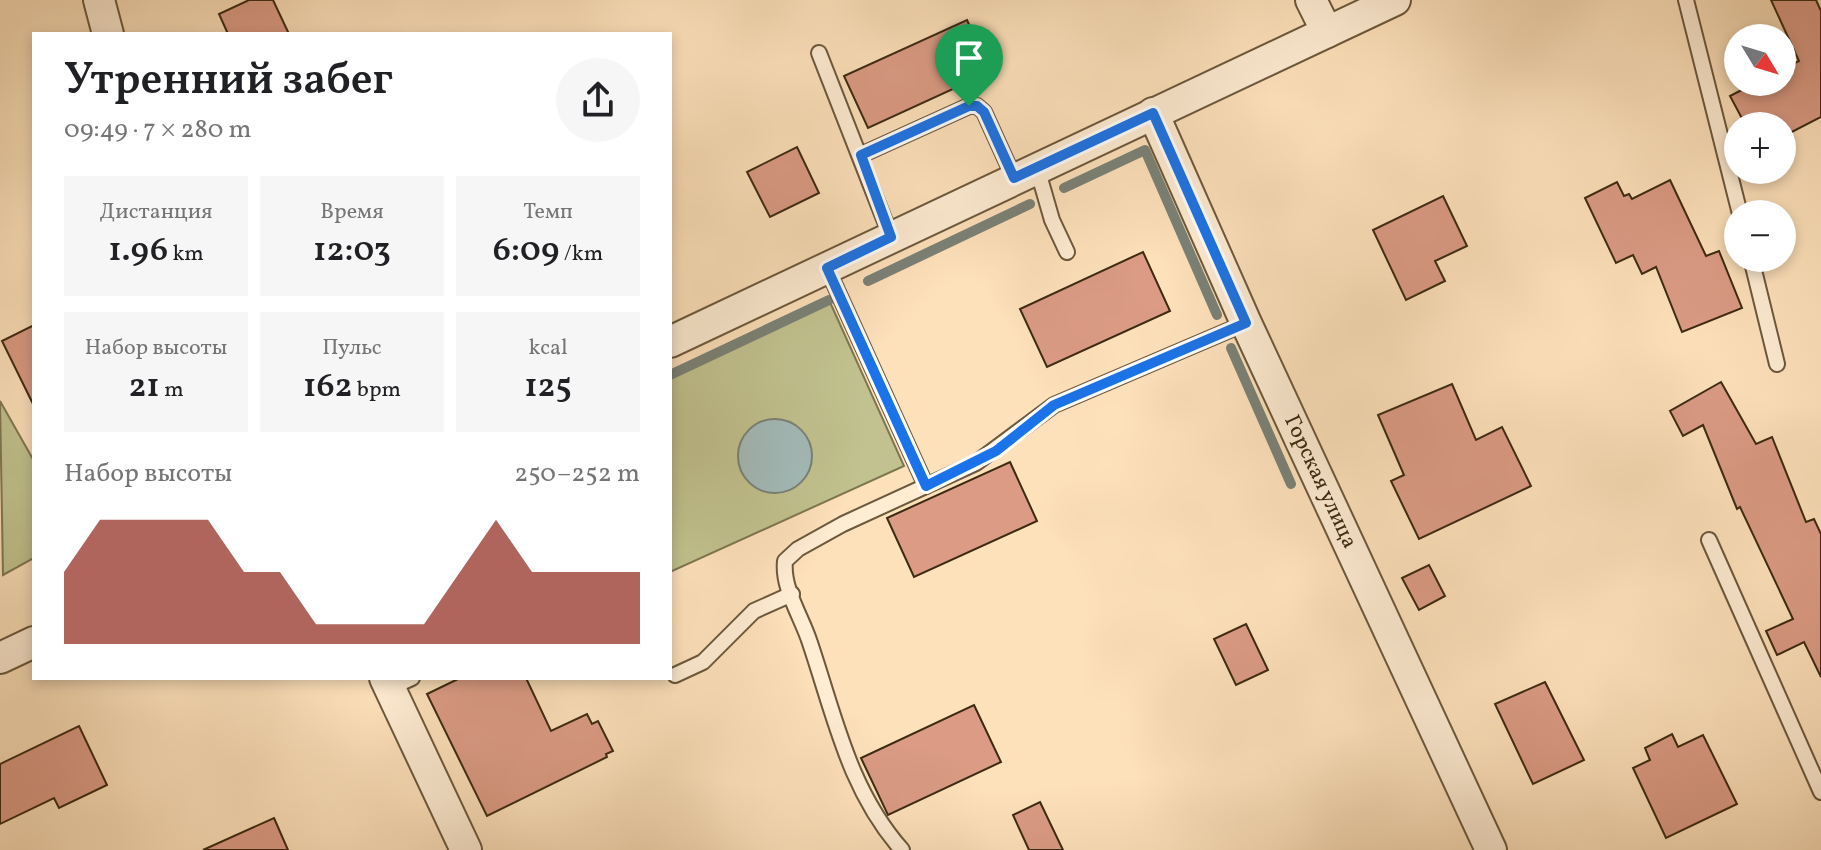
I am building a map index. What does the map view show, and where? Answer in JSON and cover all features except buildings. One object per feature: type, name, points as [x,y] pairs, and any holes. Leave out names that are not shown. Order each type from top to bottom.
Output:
[{"type":"street","points":[[99,0],[107,32]]},
{"type":"street","points":[[1311,0],[1327,32]]},
{"type":"street","points":[[672,341],[1395,0]]},
{"type":"street","name":"Горская улица","points":[[1153,113],[1246,323],[1491,850]]},
{"type":"street","points":[[0,658],[32,643]]},
{"type":"street","points":[[395,681],[466,850]]},
{"type":"lane","points":[[1686,0],[1736,200]]},
{"type":"lane","points":[[819,53],[891,237]]},
{"type":"lane","points":[[861,155],[969,106],[977,106],[1026,173],[1067,252]]},
{"type":"lane","points":[[827,268],[926,486]]},
{"type":"lane","points":[[1754,272],[1777,364]]},
{"type":"lane","points":[[902,850],[877,822],[847,760],[784,574],[785,561],[798,549],[843,524],[996,451],[1054,405],[1246,323]]},
{"type":"lane","points":[[1709,540],[1821,792]]},
{"type":"lane","points":[[675,675],[703,662],[754,611],[792,594]]},
{"type":"green space","points":[[829,300],[904,466],[672,571],[672,374]]},
{"type":"green space","points":[[0,401],[32,457],[32,559],[3,575]]},
{"type":"water","points":[[775,419],[789,422],[801,430],[809,442],[812,456],[809,470],[801,482],[789,490],[775,493],[761,490],[749,482],[741,470],[738,456],[741,442],[749,430],[761,422]]},
{"type":"waterway","points":[[1064,188],[1145,150],[1217,315]]},
{"type":"waterway","points":[[868,281],[1030,204]]},
{"type":"waterway","points":[[672,374],[829,300]]},
{"type":"waterway","points":[[1231,348],[1291,484]]},
{"type":"route","points":[[969,106],[977,106],[984,112],[1014,178],[1153,113],[1246,323],[1054,405],[996,451],[926,486],[827,268],[891,237],[861,155],[969,106]]}]
